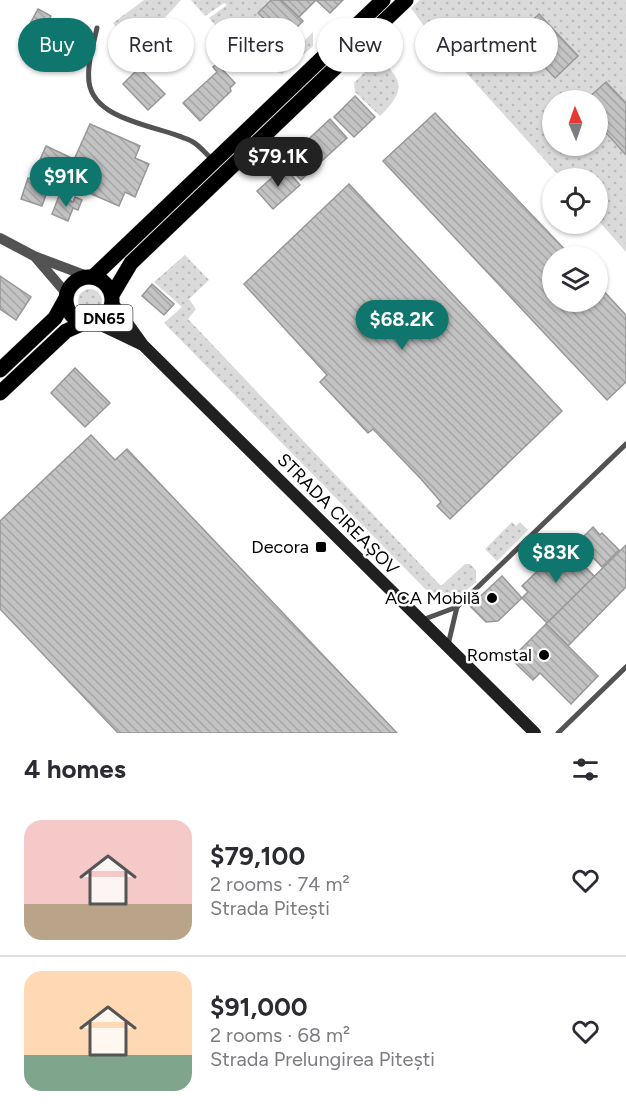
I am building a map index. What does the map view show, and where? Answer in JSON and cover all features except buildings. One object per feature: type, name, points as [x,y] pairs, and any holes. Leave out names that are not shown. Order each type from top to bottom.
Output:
[{"type":"main road","name":"DN65","points":[[0,370],[55,318],[74,282],[90,276],[383,0]]},
{"type":"main road","name":"DN65","points":[[0,393],[66,331],[108,313],[112,299],[131,263],[406,0]]},
{"type":"main road","name":"DN65","points":[[90,276],[101,280],[108,286],[112,299]]},
{"type":"main road","name":"DN65","points":[[65,297],[70,315],[89,323]]},
{"type":"main road","name":"STRADA CIREAȘOV","points":[[112,299],[142,345],[535,733]]},
{"type":"main road","name":"STRADA CIREAȘOV","points":[[89,323],[142,345]]},
{"type":"street","points":[[0,238],[34,256],[90,276]]},
{"type":"street","points":[[34,256],[65,297]]},
{"type":"lane","points":[[97,28],[89,63],[89,85],[99,102],[113,113],[193,142],[214,161]]},
{"type":"lane","points":[[421,620],[457,607],[626,444]]},
{"type":"lane","points":[[447,646],[457,607]]},
{"type":"lane","points":[[558,733],[626,667]]},
{"type":"shaded area","points":[[144,0],[181,0],[165,18],[120,18]]},
{"type":"shaded area","points":[[191,0],[269,0],[257,13],[262,18],[209,18],[227,5],[224,3],[205,16]]},
{"type":"shaded area","points":[[420,0],[626,0],[626,252],[608,232],[608,168],[552,168],[465,72],[558,72],[558,18],[418,18],[411,8]]},
{"type":"shaded area","points":[[313,32],[313,46],[305,53],[305,40]]},
{"type":"shaded area","points":[[365,72],[392,72],[398,83],[398,89],[393,102],[380,116],[355,92],[354,83]]},
{"type":"shaded area","points":[[185,255],[209,280],[189,299],[196,309],[188,319],[441,586],[465,564],[470,564],[476,570],[476,582],[450,604],[440,604],[164,323],[182,307],[154,282]]},
{"type":"shaded area","points":[[90,289],[99,292],[102,301],[99,310],[90,313],[81,310],[78,301],[81,292]]},
{"type":"shaded area","points":[[512,522],[516,526],[520,522],[528,530],[497,561],[485,549]]},
{"type":"place","name":"Decora","points":[[321,547]]},
{"type":"place","name":"ACA Mobilă","points":[[492,598]]},
{"type":"place","name":"Romstal","points":[[544,655]]}]
